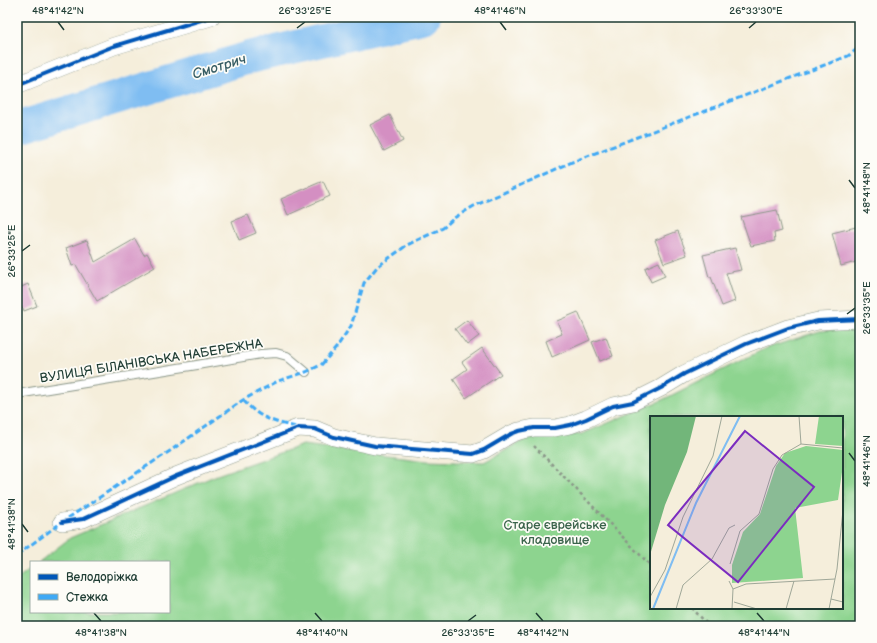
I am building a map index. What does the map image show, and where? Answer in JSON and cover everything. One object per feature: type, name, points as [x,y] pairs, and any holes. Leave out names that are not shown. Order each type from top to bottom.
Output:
[{"type":"street","points":[[17,85],[114,46],[211,17]]},
{"type":"street","points":[[62,522],[83,519],[176,476],[298,428],[315,429],[334,437],[375,446],[473,454],[484,450],[510,434],[519,431],[534,428],[555,428],[586,419],[613,406],[633,402],[661,388],[684,374],[746,344],[788,328],[818,321],[860,319]]},
{"type":"lane","name":"ВУЛИЦЯ БІЛАНІВСЬКА НАБЕРЕЖНА","points":[[17,394],[261,354],[276,353],[287,356],[306,372]]},
{"type":"path","points":[[519,431],[650,565]]},
{"type":"path","points":[[693,609],[709,626]]},
{"type":"green space","name":"Старе єврейське кладовище","points":[[860,328],[860,626],[17,626],[17,579],[30,569],[30,613],[170,613],[170,561],[40,561],[70,538],[217,475],[303,445],[428,460],[484,462],[526,439],[582,434],[660,401],[764,349],[820,331]]},
{"type":"building","points":[[390,115],[403,141],[384,151],[370,125]]},
{"type":"building","points":[[323,181],[330,196],[288,215],[281,199]]},
{"type":"building","points":[[777,210],[782,231],[774,233],[775,241],[751,246],[741,217]]},
{"type":"building","points":[[248,215],[256,233],[239,240],[232,221]]},
{"type":"building","points":[[860,226],[860,261],[841,266],[832,233]]},
{"type":"building","points":[[678,231],[687,255],[664,263],[655,240]]},
{"type":"building","points":[[135,239],[144,255],[147,253],[155,267],[97,301],[76,265],[72,266],[66,248],[87,240],[95,262]]},
{"type":"building","points":[[735,248],[741,270],[726,273],[735,301],[722,306],[711,277],[709,277],[703,255]]},
{"type":"building","points":[[659,262],[665,276],[651,282],[645,268]]},
{"type":"building","points":[[28,284],[37,306],[24,311],[23,308],[17,310],[17,289]]},
{"type":"building","points":[[578,312],[590,340],[552,357],[546,341],[562,334],[557,321]]},
{"type":"building","points":[[467,320],[479,336],[467,345],[455,329]]},
{"type":"building","points":[[606,337],[613,356],[600,361],[592,342]]},
{"type":"building","points":[[482,348],[501,374],[466,398],[453,379],[467,369],[462,362]]},
{"type":"waterway","name":"Смотрич","points":[[17,128],[251,57],[424,17]]},
{"type":"marked path","points":[[17,555],[62,522],[170,451],[243,400],[278,381],[306,372],[321,365],[336,348],[351,326],[364,283],[377,267],[407,245],[443,228],[454,218],[474,206],[572,162],[848,56],[860,47]]},
{"type":"marked path","points":[[243,400],[261,415],[280,423],[296,427]]},
{"type":"cycle path","points":[[17,85],[114,46],[211,17]]},
{"type":"cycle path","points":[[62,522],[83,519],[176,476],[298,428],[315,429],[334,437],[375,446],[473,454],[484,450],[519,431],[534,428],[555,428],[570,425],[613,406],[633,402],[661,388],[684,374],[746,344],[788,328],[818,321],[860,319]]}]
